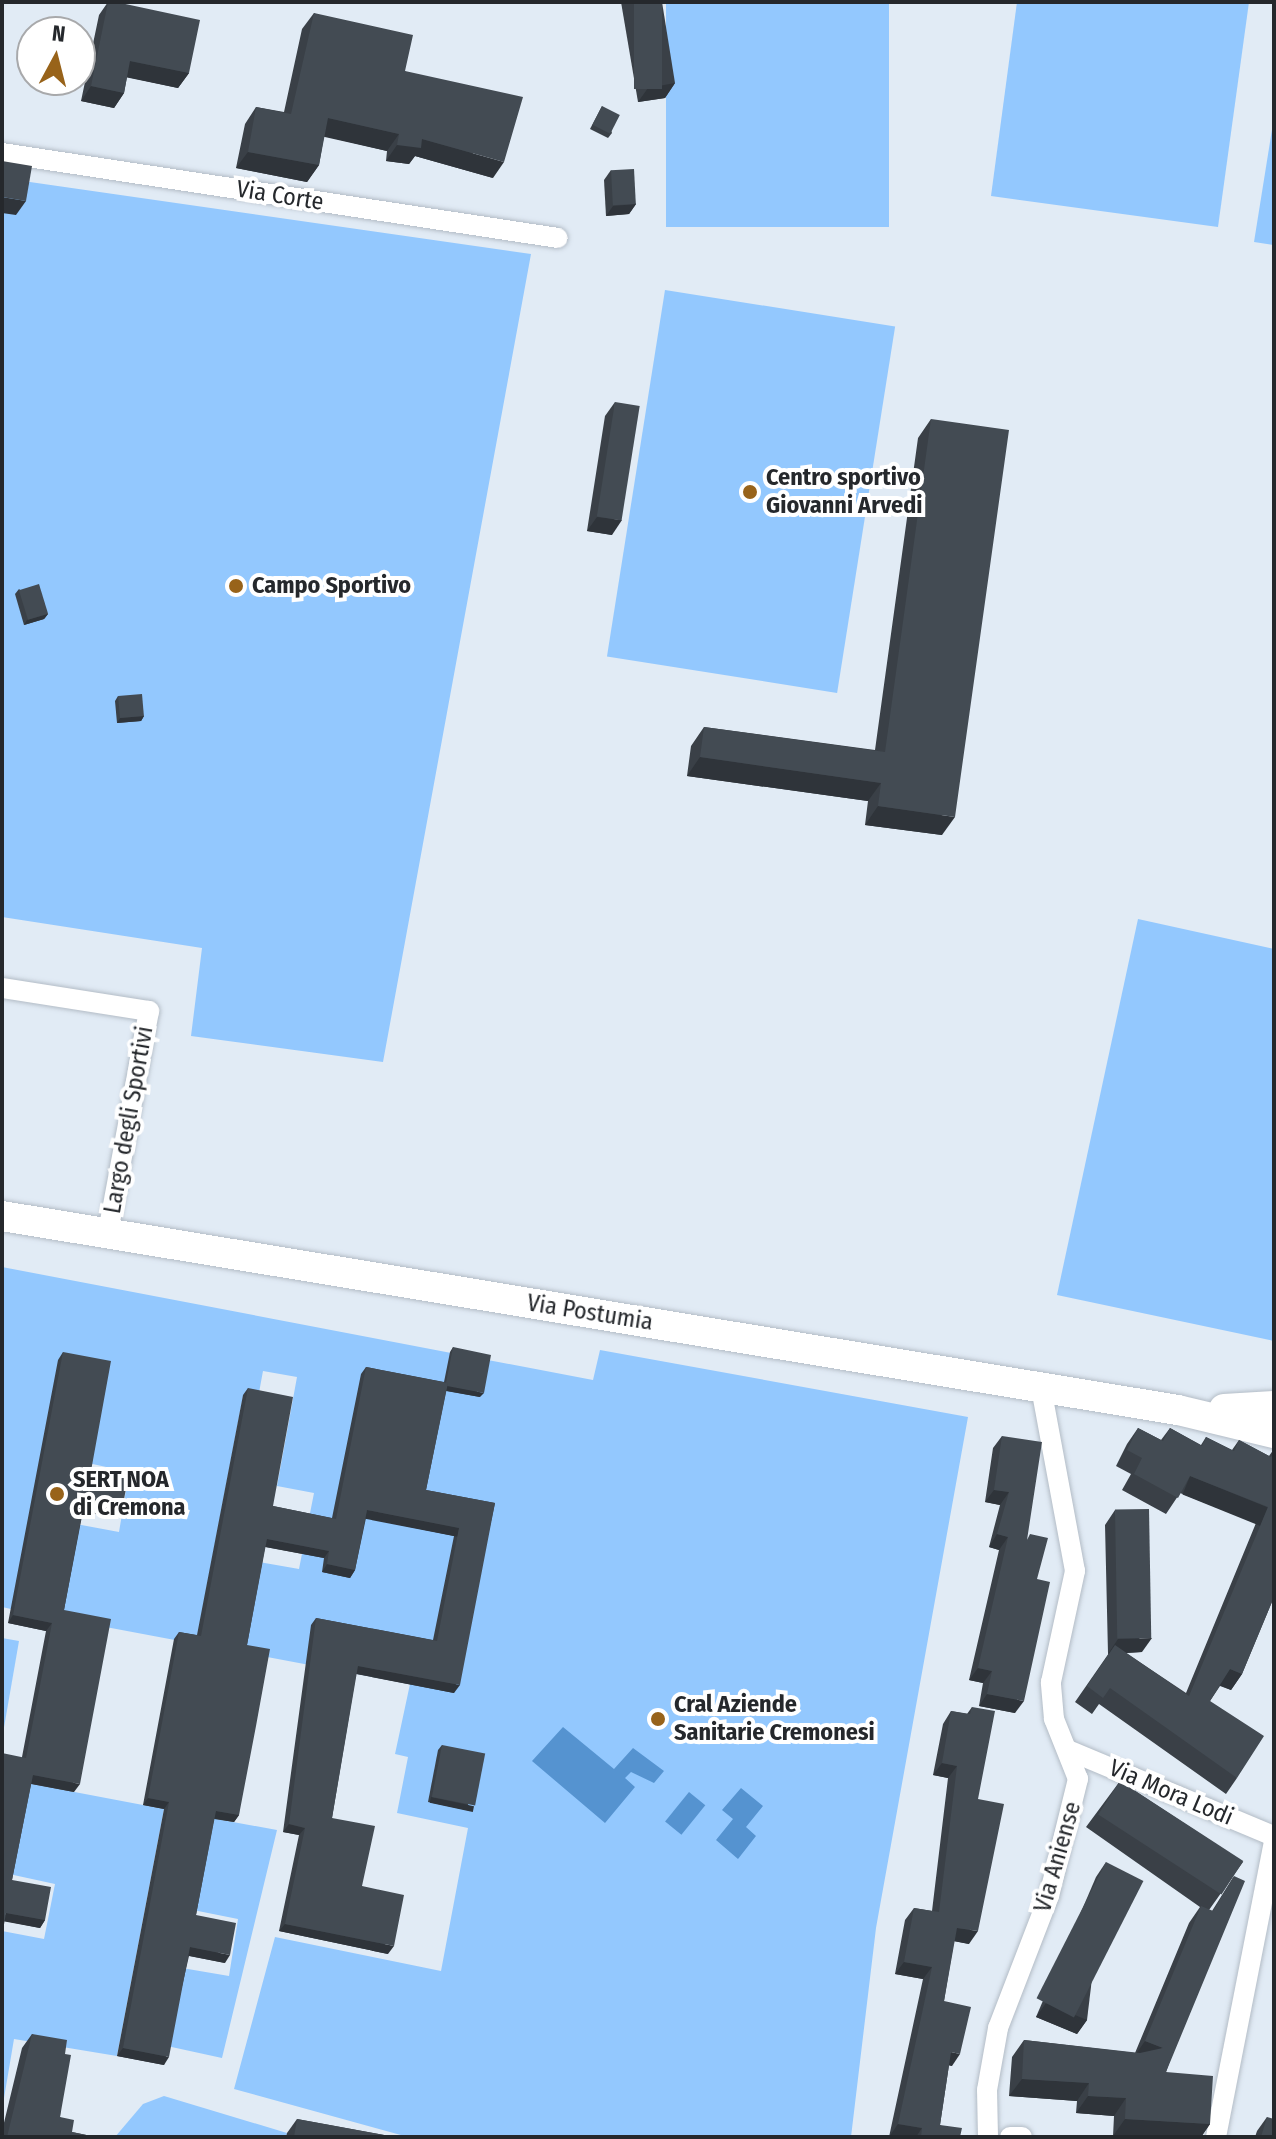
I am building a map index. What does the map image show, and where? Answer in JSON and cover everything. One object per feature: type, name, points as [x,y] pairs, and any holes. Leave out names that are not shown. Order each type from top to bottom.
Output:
[{"type":"street","name":"Via Corte","points":[[2,153],[558,238]]},
{"type":"street","name":"Largo degli Sportivi","points":[[2,988],[149,1011],[108,1233]]},
{"type":"street","name":"Via Postumia","points":[[2,1216],[1178,1410],[1274,1433]]},
{"type":"street","name":"Via Aniense","points":[[988,2137],[987,2090],[998,2028],[1074,1815],[1078,1779],[1054,1719],[1051,1682],[1075,1571],[1041,1387]]},
{"type":"street","name":"Via Postumia","points":[[1178,1410],[1274,1406]]},
{"type":"street","name":"Via Mora Lodi","points":[[1068,1750],[1274,1838]]},
{"type":"street","points":[[1216,2137],[1274,1838]]},
{"type":"street","points":[[1010,2137],[1022,2137]]},
{"type":"shaded area","points":[[666,2],[889,2],[889,227],[666,227]]},
{"type":"shaded area","points":[[1017,2],[1249,2],[1218,227],[991,196]]},
{"type":"shaded area","points":[[1274,117],[1274,245],[1254,242]]},
{"type":"shaded area","name":"Campo Sportivo","points":[[2,178],[531,254],[383,1062],[191,1036],[202,948],[2,917]]},
{"type":"shaded area","name":"Centro sportivo Giovanni Arvedi","points":[[665,290],[895,326],[837,693],[607,656]]},
{"type":"shaded area","points":[[1138,919],[1274,949],[1274,1341],[1057,1295]]},
{"type":"shaded area","name":"Cral Aziende Sanitarie Cremonesi","points":[[2,1267],[593,1380],[600,1350],[968,1417],[876,1928],[851,2137],[408,2137],[234,2089],[275,1937],[441,1971],[468,1828],[397,1813],[408,1757],[395,1754],[410,1684],[241,1652],[259,1562],[299,1569],[314,1493],[277,1486],[297,1377],[263,1371],[258,1398],[243,1396],[196,1644],[58,1618],[76,1524],[119,1532],[129,1472],[88,1463],[11,1609],[2,1607]]},
{"type":"shaded area","points":[[2,1638],[19,1641],[2,1739]]},
{"type":"shaded area","points":[[563,1727],[614,1769],[633,1748],[664,1771],[654,1783],[631,1772],[625,1778],[635,1787],[605,1823],[532,1761]]},
{"type":"shaded area","points":[[27,1783],[164,1809],[117,2056],[14,2039],[2,2110],[2,1931],[44,1939],[55,1884],[9,1874]]},
{"type":"shaded area","points":[[741,1788],[763,1806],[746,1827],[756,1836],[738,1859],[716,1840],[733,1819],[722,1810]]},
{"type":"shaded area","points":[[689,1792],[705,1805],[681,1835],[665,1822]]},
{"type":"shaded area","points":[[211,1818],[277,1830],[222,2058],[167,2046],[182,1968],[229,1976],[238,1919],[193,1910]]},
{"type":"shaded area","points":[[164,2096],[287,2133],[286,2137],[115,2137],[143,2104]]},
{"type":"building","points":[[108,2],[200,20],[189,73],[130,61],[124,93],[96,87],[96,61]]},
{"type":"building","points":[[634,2],[662,2],[662,89],[634,89]]},
{"type":"building","points":[[314,13],[413,35],[405,71],[523,97],[504,162],[422,139],[421,148],[397,145],[399,134],[328,118],[319,165],[248,152],[256,107],[291,114]]},
{"type":"building","points":[[602,106],[620,115],[610,134],[592,125]]},
{"type":"building","points":[[2,161],[32,166],[26,201],[2,197]]},
{"type":"building","points":[[634,169],[636,204],[613,205],[611,170]]},
{"type":"building","points":[[615,402],[640,406],[622,520],[597,517]]},
{"type":"building","points":[[931,419],[1009,430],[955,817],[878,806],[881,783],[700,757],[704,727],[885,752]]},
{"type":"building","points":[[39,584],[48,614],[28,620],[19,590]]},
{"type":"building","points":[[142,694],[144,716],[120,718],[118,696]]},
{"type":"building","points":[[453,1347],[491,1355],[484,1393],[447,1386]]},
{"type":"building","points":[[63,1352],[111,1361],[91,1471],[128,1478],[122,1510],[84,1503],[64,1610],[111,1619],[80,1784],[33,1775],[12,1880],[51,1887],[45,1920],[6,1913],[2,1936],[2,1753],[26,1758],[52,1623],[13,1615]]},
{"type":"building","points":[[366,1367],[448,1383],[426,1490],[495,1503],[460,1685],[358,1666],[332,1818],[375,1826],[362,1886],[404,1895],[394,1946],[285,1924],[305,1828],[289,1824],[316,1618],[437,1641],[459,1528],[367,1510],[355,1570],[327,1564],[329,1551],[267,1539],[247,1645],[270,1649],[256,1726],[239,1815],[216,1811],[196,1915],[236,1923],[230,1955],[190,1947],[169,2057],[123,2048],[169,1802],[148,1798],[179,1632],[201,1636],[248,1388],[293,1397],[273,1506],[336,1519]]},
{"type":"building","points":[[1138,1428],[1163,1441],[1170,1428],[1202,1446],[1206,1437],[1234,1451],[1239,1440],[1271,1457],[1274,1452],[1274,1597],[1242,1674],[1230,1669],[1210,1701],[1264,1736],[1237,1778],[1110,1688],[1103,1698],[1087,1686],[1115,1645],[1189,1696],[1268,1507],[1190,1476],[1178,1498],[1134,1474],[1142,1458],[1127,1450]]},
{"type":"building","points":[[1002,1436],[1042,1442],[1027,1540],[1030,1534],[1048,1538],[1037,1579],[1050,1582],[1024,1701],[987,1694],[992,1671],[978,1668],[1008,1537],[997,1534],[1009,1492],[994,1490]]},
{"type":"building","points":[[1149,1509],[1151,1638],[1117,1639],[1115,1510]]},
{"type":"building","points":[[972,1707],[995,1711],[978,1799],[1004,1804],[978,1931],[957,1928],[944,2001],[971,2007],[960,2054],[951,2052],[940,2125],[962,2128],[960,2137],[921,2137],[922,2128],[898,2124],[932,1967],[904,1962],[914,1908],[939,1912],[957,1766],[942,1763],[951,1711],[970,1714]]},
{"type":"building","points":[[442,1745],[485,1753],[475,1805],[432,1797]]},
{"type":"building","points":[[1120,1781],[1243,1861],[1221,1895],[1098,1815]]},
{"type":"building","points":[[1106,1862],[1143,1881],[1074,2017],[1037,1998]]},
{"type":"building","points":[[1234,1876],[1245,1881],[1166,2072],[1213,2076],[1210,2124],[1125,2119],[1126,2098],[1088,2096],[1089,2083],[1022,2079],[1024,2040],[1140,2053],[1163,2048],[1145,2041],[1201,1906],[1213,1911]]},
{"type":"building","points":[[32,2034],[67,2040],[65,2054],[71,2055],[60,2117],[74,2120],[72,2132],[96,2137],[7,2137]]},
{"type":"building","points":[[1267,2117],[1274,2119],[1274,2137],[1261,2137]]},
{"type":"building","points":[[297,2119],[395,2137],[294,2137]]},
{"type":"place","name":"Centro sportivo Giovanni Arvedi","points":[[750,492]]},
{"type":"place","name":"Campo Sportivo","points":[[236,586]]},
{"type":"place","name":"SERT NOA di Cremona","points":[[57,1494]]},
{"type":"place","name":"Cral Aziende Sanitarie Cremonesi","points":[[658,1719]]}]
